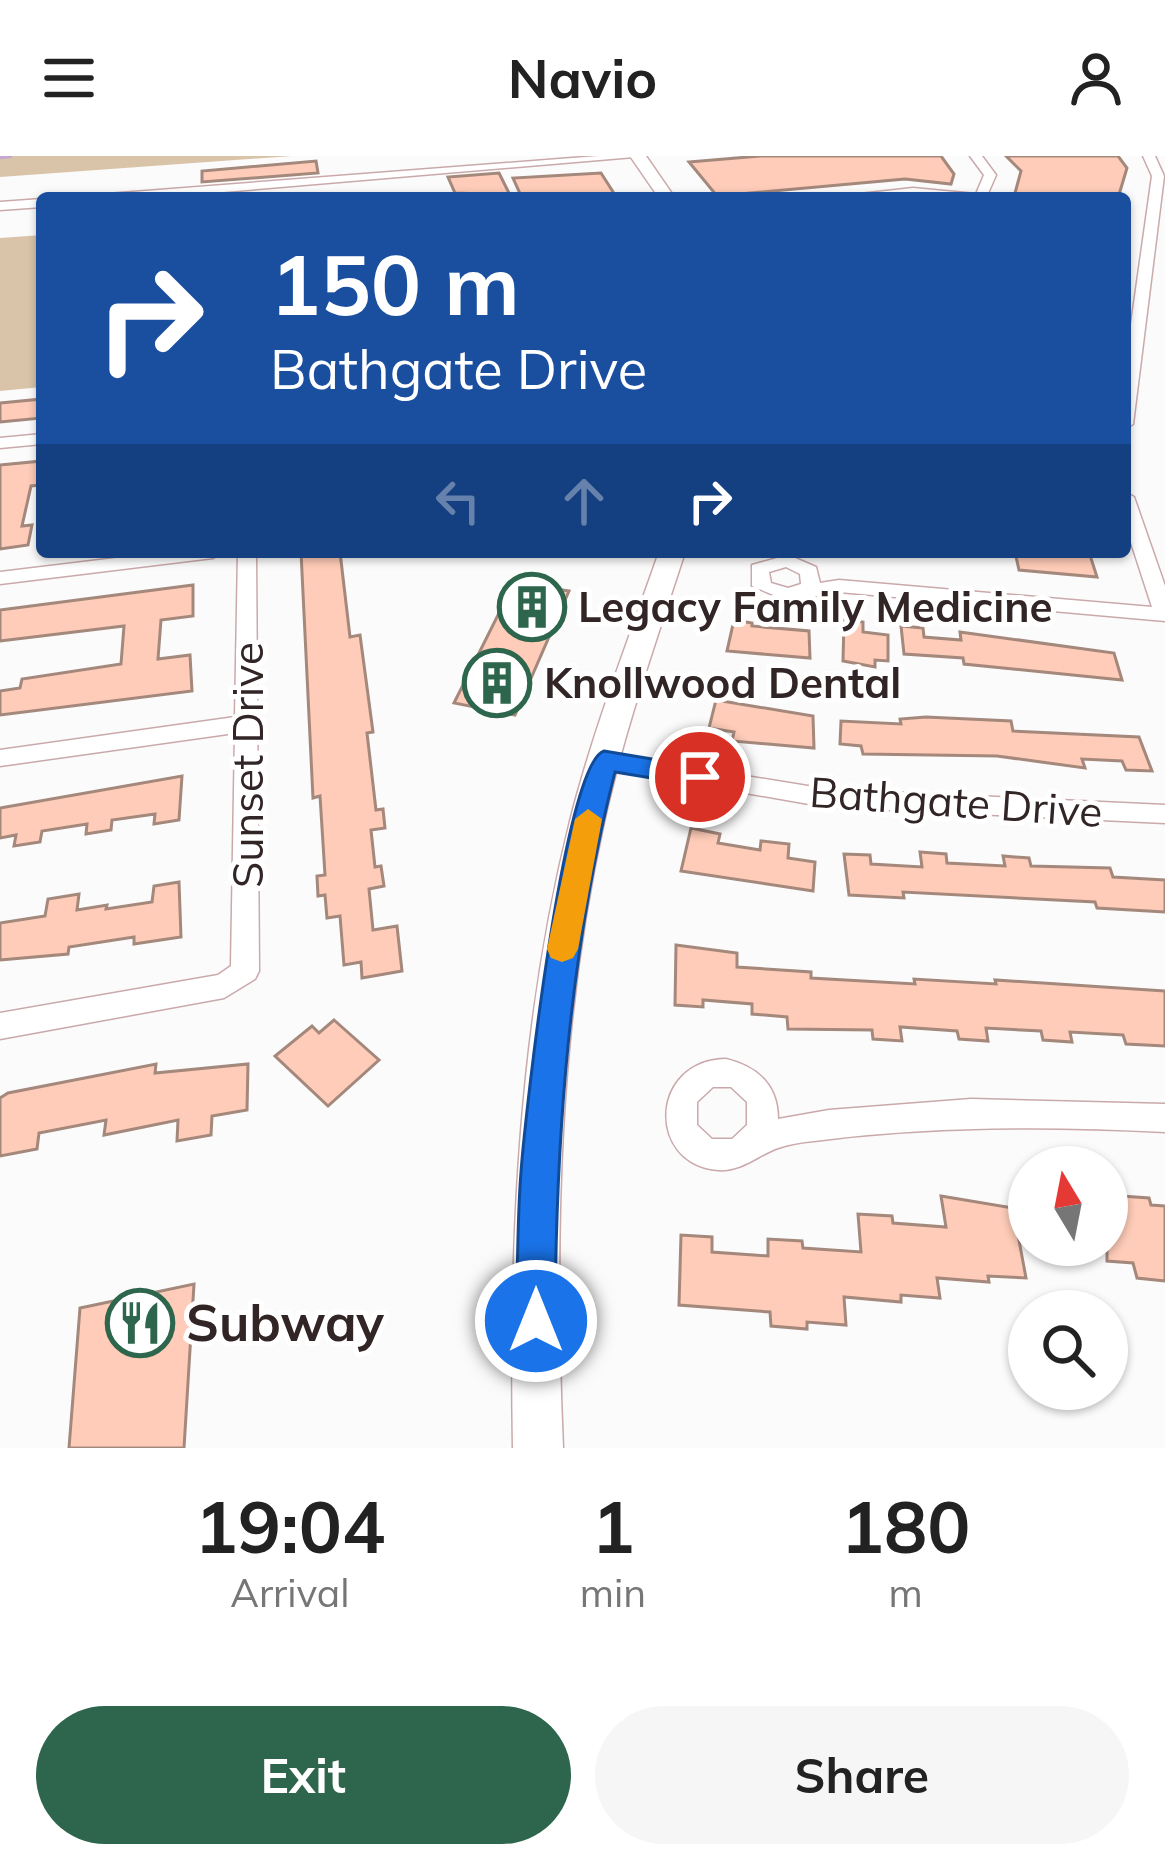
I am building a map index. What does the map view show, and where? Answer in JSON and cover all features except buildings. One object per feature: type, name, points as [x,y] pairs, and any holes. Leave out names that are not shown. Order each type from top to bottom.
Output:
[{"type":"main road","points":[[639,156],[663,192]]},
{"type":"main road","points":[[538,1448],[536,1227],[546,1071],[575,877],[604,760],[670,558]]},
{"type":"street","points":[[184,192],[639,156]]},
{"type":"street","points":[[976,156],[990,175],[983,192]]},
{"type":"street","points":[[1131,351],[1158,176],[1149,156]]},
{"type":"street","points":[[417,174],[423,192]]},
{"type":"street","points":[[0,206],[36,203]]},
{"type":"street","points":[[0,443],[36,440]]},
{"type":"street","points":[[807,581],[1165,615],[1131,515]]},
{"type":"street","points":[[0,578],[164,558]]},
{"type":"street","name":"Sunset Drive","points":[[0,1026],[212,989],[241,977],[249,956],[247,558]]},
{"type":"street","points":[[0,758],[247,723]]},
{"type":"street","name":"Bathgate Drive","points":[[604,760],[826,798],[1165,814]]},
{"type":"street","points":[[806,1126],[737,1078],[711,1074],[688,1086],[679,1111],[688,1137],[714,1154],[744,1151],[778,1131],[806,1126],[991,1111],[1165,1118]]},
{"type":"street","points":[[755,1143],[765,1120],[758,1095]]},
{"type":"shaded area","points":[[0,156],[292,156],[0,177]]},
{"type":"shaded area","points":[[36,235],[36,388],[0,391],[0,238]]},
{"type":"waterway","points":[[0,157],[10,156]]},
{"type":"slow traffic","points":[[562,949],[588,819]]},
{"type":"place","name":"Legacy Family Medicine","points":[[532,607]]},
{"type":"place","name":"Knollwood Dental","points":[[497,683]]},
{"type":"place","name":"Subway","points":[[140,1323]]},
{"type":"route","points":[[536,1321],[538,1175],[550,1030],[580,854],[604,760],[700,777]]}]
